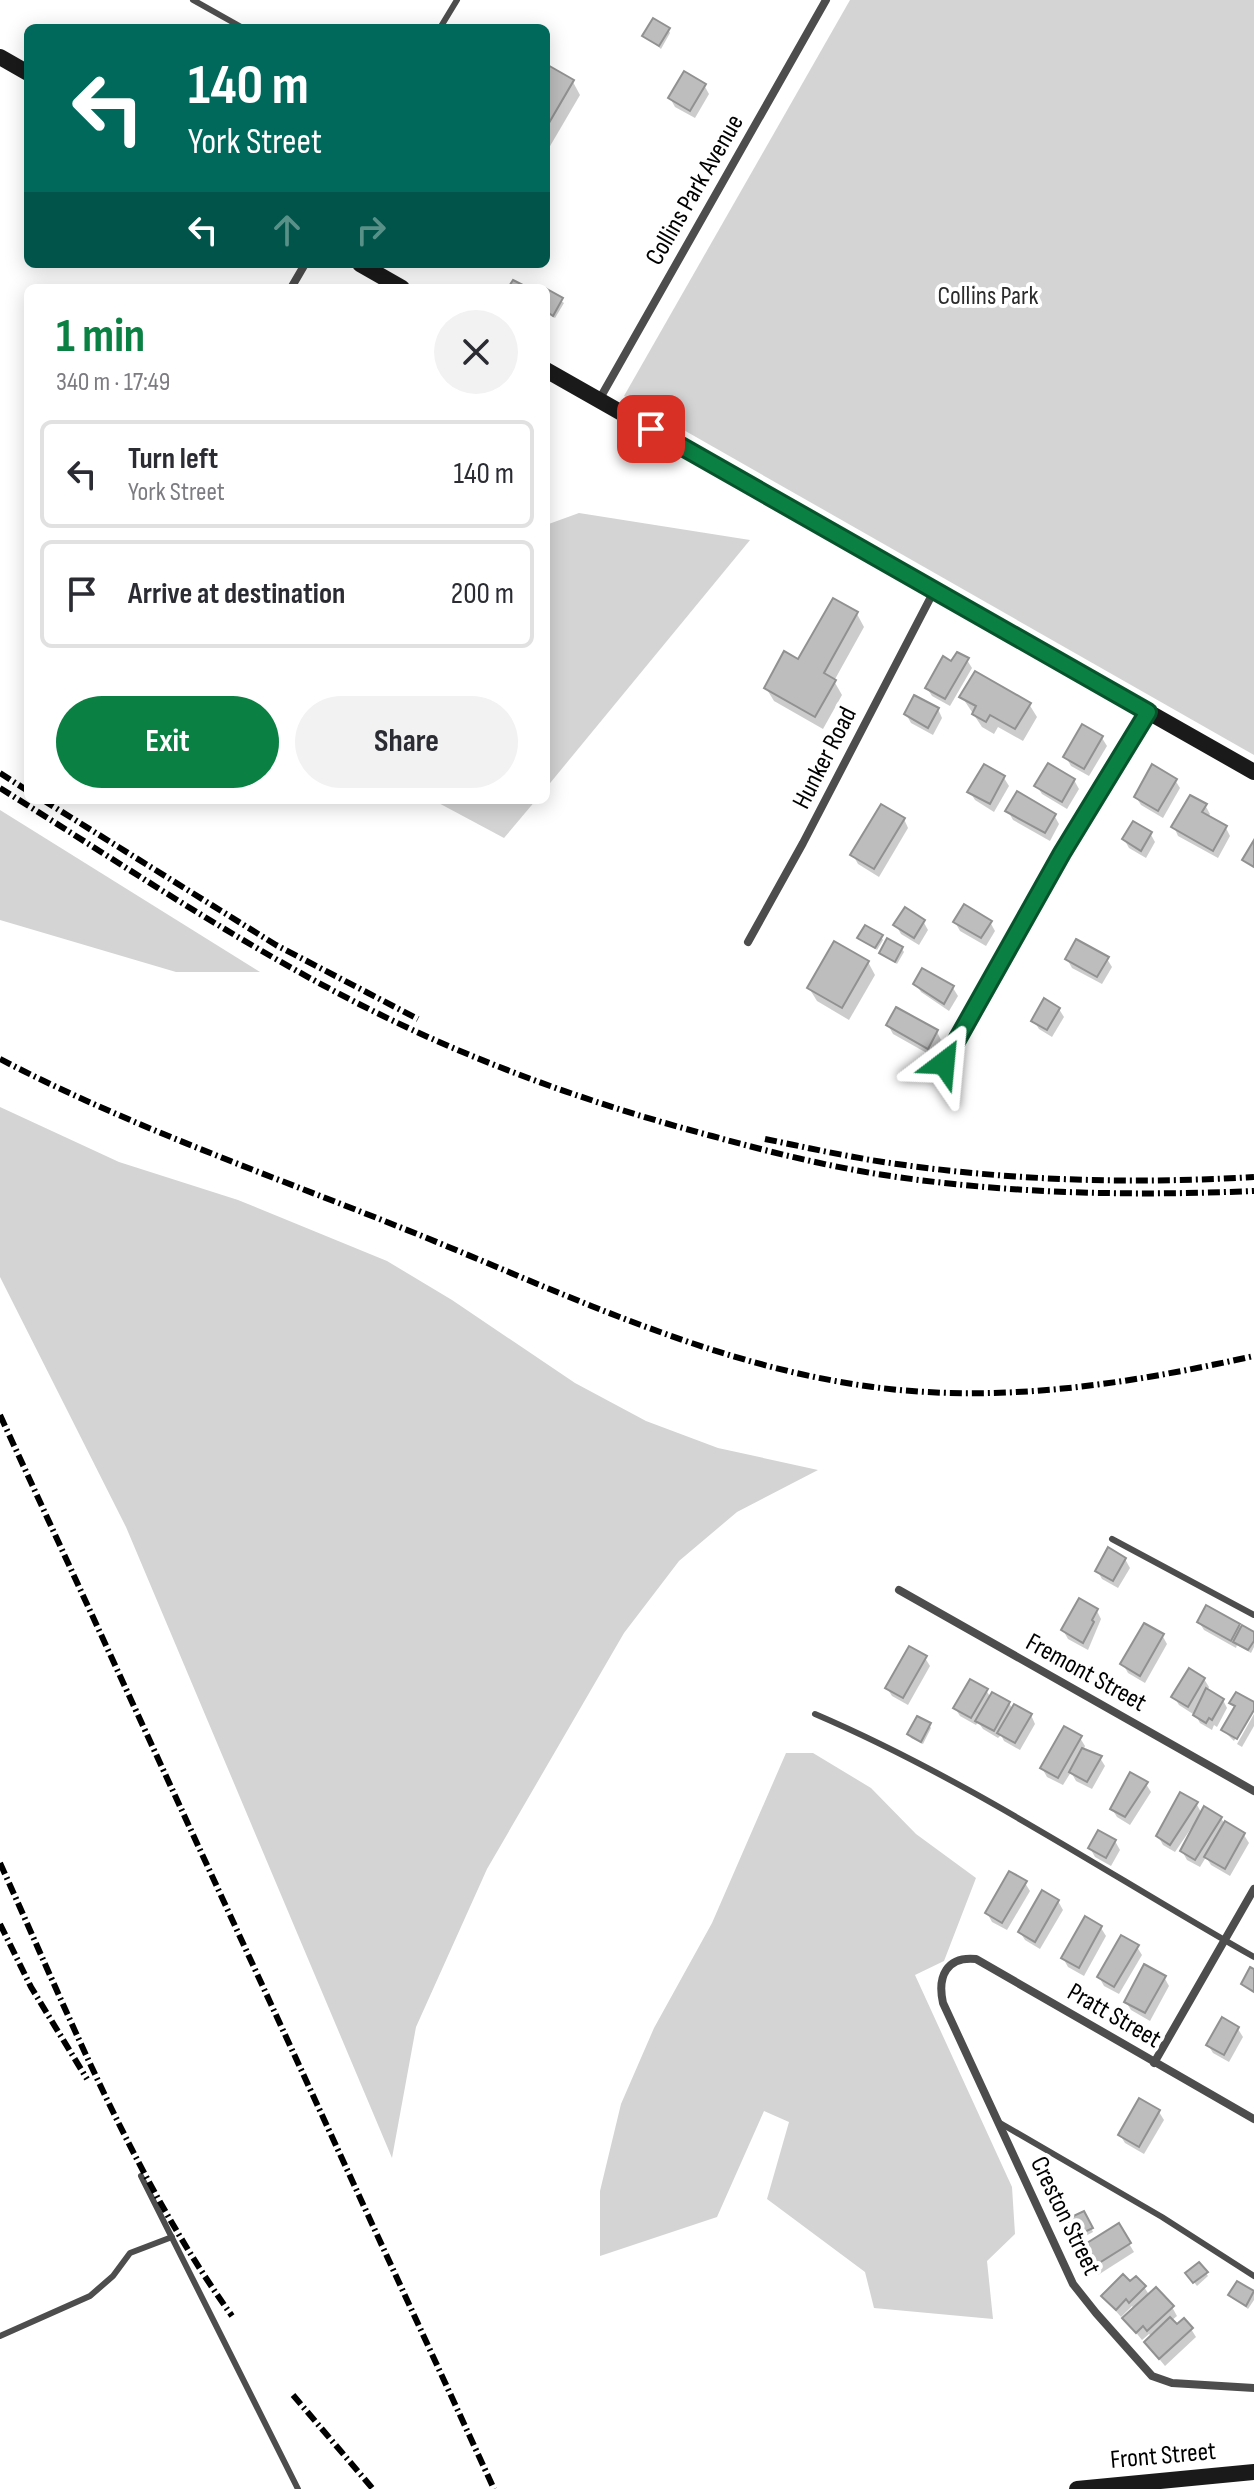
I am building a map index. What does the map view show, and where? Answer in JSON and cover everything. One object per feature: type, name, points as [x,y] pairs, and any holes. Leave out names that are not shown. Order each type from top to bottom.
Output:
[{"type":"street","name":"Collins Park Avenue","points":[[599,400],[826,0]]},
{"type":"street","points":[[0,57],[24,71]]},
{"type":"street","points":[[367,268],[395,284]]},
{"type":"street","points":[[550,372],[1254,772]]},
{"type":"street","name":"Hunker Road","points":[[748,942],[934,590]]},
{"type":"street","points":[[944,1063],[1062,853],[1148,712]]},
{"type":"street","name":"Fremont Street","points":[[899,1590],[1254,1791]]},
{"type":"street","points":[[1154,2063],[1254,1889]]},
{"type":"street","name":"Pratt Street","points":[[952,1962],[963,1957],[976,1959],[1254,2119]]},
{"type":"street","name":"Creston Street","points":[[952,1962],[942,1979],[943,2003],[1073,2284],[1152,2376],[1172,2383],[1254,2388]]},
{"type":"street","name":"Front Street","points":[[1077,2489],[1254,2472]]},
{"type":"lane","points":[[193,0],[236,24]]},
{"type":"lane","points":[[442,24],[457,0]]},
{"type":"lane","points":[[1112,1539],[1254,1615]]},
{"type":"lane","points":[[815,1714],[861,1734],[984,1800],[1254,1957]]},
{"type":"lane","points":[[999,2123],[1162,2217],[1254,2276]]},
{"type":"lane","points":[[141,2176],[298,2489]]},
{"type":"lane","points":[[0,2336],[90,2296],[113,2276],[130,2253],[172,2237]]},
{"type":"green space","name":"Collins Park","points":[[850,0],[1254,0],[1254,755],[624,396]]},
{"type":"green space","points":[[579,513],[750,540],[550,783],[550,524]]},
{"type":"green space","points":[[440,804],[533,804],[504,838]]},
{"type":"green space","points":[[0,810],[260,972],[176,972],[0,920]]},
{"type":"green space","points":[[0,1107],[119,1162],[238,1200],[387,1261],[452,1300],[575,1383],[646,1421],[718,1448],[818,1470],[737,1512],[679,1561],[624,1633],[487,1869],[416,2027],[392,2158],[126,1527],[0,1277]]},
{"type":"green space","points":[[786,1753],[813,1753],[871,1788],[916,1834],[976,1878],[944,1961],[915,1975],[1012,2187],[1015,2234],[987,2261],[993,2319],[874,2308],[865,2272],[767,2199],[789,2122],[764,2111],[717,2217],[600,2256],[600,2191],[621,2104],[654,2028],[712,1923]]},
{"type":"building","points":[[653,18],[670,28],[659,46],[642,36]]},
{"type":"building","points":[[550,66],[574,80],[550,121]]},
{"type":"building","points":[[684,71],[706,84],[690,111],[668,98]]},
{"type":"building","points":[[550,291],[563,298],[553,316],[550,314]]},
{"type":"building","points":[[833,598],[858,612],[824,673],[836,680],[815,717],[764,688],[784,651],[798,659]]},
{"type":"building","points":[[957,652],[969,658],[945,699],[925,688],[943,656],[951,661]]},
{"type":"building","points":[[975,671],[1031,703],[1015,729],[990,715],[986,722],[972,714],[976,706],[959,697]]},
{"type":"building","points":[[914,695],[939,708],[928,728],[904,714]]},
{"type":"building","points":[[1082,724],[1103,736],[1084,769],[1063,757]]},
{"type":"building","points":[[1048,763],[1075,779],[1062,802],[1034,786]]},
{"type":"building","points":[[984,764],[1005,776],[990,804],[967,792]]},
{"type":"building","points":[[1152,764],[1177,779],[1158,811],[1134,797]]},
{"type":"building","points":[[1017,791],[1056,814],[1045,833],[1005,811]]},
{"type":"building","points":[[1190,795],[1207,804],[1202,812],[1227,826],[1213,851],[1171,827]]},
{"type":"building","points":[[881,804],[905,818],[874,869],[850,855]]},
{"type":"building","points":[[1133,821],[1152,832],[1141,851],[1122,839]]},
{"type":"building","points":[[1254,840],[1254,867],[1242,860]]},
{"type":"building","points":[[964,904],[992,921],[981,938],[953,922]]},
{"type":"building","points":[[905,907],[925,920],[914,938],[893,925]]},
{"type":"building","points":[[865,925],[883,935],[875,948],[857,938]]},
{"type":"building","points":[[887,938],[903,947],[895,962],[879,953]]},
{"type":"building","points":[[1076,939],[1109,957],[1097,977],[1065,959]]},
{"type":"building","points":[[834,941],[869,961],[842,1008],[807,988]]},
{"type":"building","points":[[922,968],[954,986],[944,1004],[913,984]]},
{"type":"building","points":[[1044,998],[1060,1008],[1047,1030],[1031,1021]]},
{"type":"building","points":[[896,1007],[938,1030],[928,1049],[886,1025]]},
{"type":"building","points":[[1108,1547],[1126,1558],[1113,1581],[1095,1571]]},
{"type":"building","points":[[1079,1598],[1098,1609],[1083,1643],[1061,1630]]},
{"type":"building","points":[[1206,1605],[1240,1624],[1231,1641],[1197,1622]]},
{"type":"building","points":[[1144,1623],[1164,1634],[1140,1676],[1120,1664]]},
{"type":"building","points":[[1242,1625],[1254,1632],[1254,1641],[1248,1650],[1233,1642]]},
{"type":"building","points":[[909,1646],[927,1656],[903,1698],[885,1688]]},
{"type":"building","points":[[1189,1668],[1205,1678],[1188,1707],[1171,1697]]},
{"type":"building","points":[[970,1679],[988,1689],[971,1718],[953,1708]]},
{"type":"building","points":[[1206,1688],[1224,1699],[1212,1720],[1209,1718],[1206,1723],[1193,1715]]},
{"type":"building","points":[[992,1692],[1010,1702],[994,1731],[975,1721]]},
{"type":"building","points":[[1236,1692],[1254,1702],[1254,1710],[1237,1739],[1221,1730],[1235,1706],[1229,1703]]},
{"type":"building","points":[[1014,1704],[1032,1714],[1015,1743],[997,1733]]},
{"type":"building","points":[[917,1716],[931,1723],[921,1742],[907,1734]]},
{"type":"building","points":[[1064,1726],[1082,1736],[1058,1778],[1040,1768]]},
{"type":"building","points":[[1082,1748],[1102,1756],[1087,1782],[1069,1772]]},
{"type":"building","points":[[1130,1772],[1148,1782],[1125,1817],[1110,1809]]},
{"type":"building","points":[[1180,1792],[1198,1802],[1170,1845],[1156,1836]]},
{"type":"building","points":[[1204,1806],[1222,1817],[1195,1860],[1180,1851]]},
{"type":"building","points":[[1225,1821],[1245,1833],[1225,1869],[1204,1857]]},
{"type":"building","points":[[1098,1830],[1116,1840],[1106,1858],[1088,1848]]},
{"type":"building","points":[[1009,1871],[1027,1881],[1002,1923],[985,1913]]},
{"type":"building","points":[[1042,1890],[1059,1900],[1035,1942],[1018,1932]]},
{"type":"building","points":[[1085,1916],[1102,1926],[1079,1968],[1061,1958]]},
{"type":"building","points":[[1121,1935],[1139,1945],[1114,1987],[1097,1977]]},
{"type":"building","points":[[1144,1964],[1166,1976],[1145,2013],[1124,2002]]},
{"type":"building","points":[[1250,1967],[1254,1969],[1254,1992],[1241,1984]]},
{"type":"building","points":[[1222,2017],[1239,2027],[1224,2055],[1206,2045]]},
{"type":"building","points":[[1139,2098],[1160,2110],[1139,2147],[1118,2135]]},
{"type":"building","points":[[1084,2211],[1093,2228],[1076,2236],[1067,2219]]},
{"type":"building","points":[[1119,2223],[1131,2243],[1091,2268],[1079,2248]]},
{"type":"building","points":[[1199,2262],[1208,2272],[1193,2283],[1185,2273]]},
{"type":"building","points":[[1123,2274],[1130,2281],[1136,2276],[1146,2286],[1129,2303],[1126,2299],[1116,2310],[1101,2296]]},
{"type":"building","points":[[1237,2281],[1254,2291],[1246,2306],[1228,2295]]},
{"type":"building","points":[[1156,2287],[1174,2306],[1147,2331],[1143,2326],[1136,2333],[1122,2318]]},
{"type":"building","points":[[1170,2317],[1177,2324],[1184,2318],[1193,2328],[1159,2359],[1144,2342]]},
{"type":"railway","points":[[0,773],[24,788]]},
{"type":"railway","points":[[0,788],[24,803]]},
{"type":"railway","points":[[25,804],[183,904],[371,1010],[453,1048],[538,1082],[625,1111],[804,1160],[942,1183],[1075,1192],[1254,1191]]},
{"type":"railway","points":[[49,804],[276,945],[418,1019]]},
{"type":"railway","points":[[0,1059],[146,1127],[630,1321],[750,1361],[811,1376],[921,1392],[1017,1392],[1112,1383],[1254,1356]]},
{"type":"railway","points":[[765,1139],[880,1162],[986,1174],[1119,1180],[1254,1177]]},
{"type":"railway","points":[[0,1415],[494,2489]]},
{"type":"railway","points":[[0,1863],[78,2038],[134,2153],[196,2263],[232,2316]]},
{"type":"railway","points":[[0,1924],[31,1987],[87,2079]]},
{"type":"railway","points":[[293,2395],[373,2489]]},
{"type":"route","points":[[651,429],[1148,712],[1062,853],[944,1063]]}]
